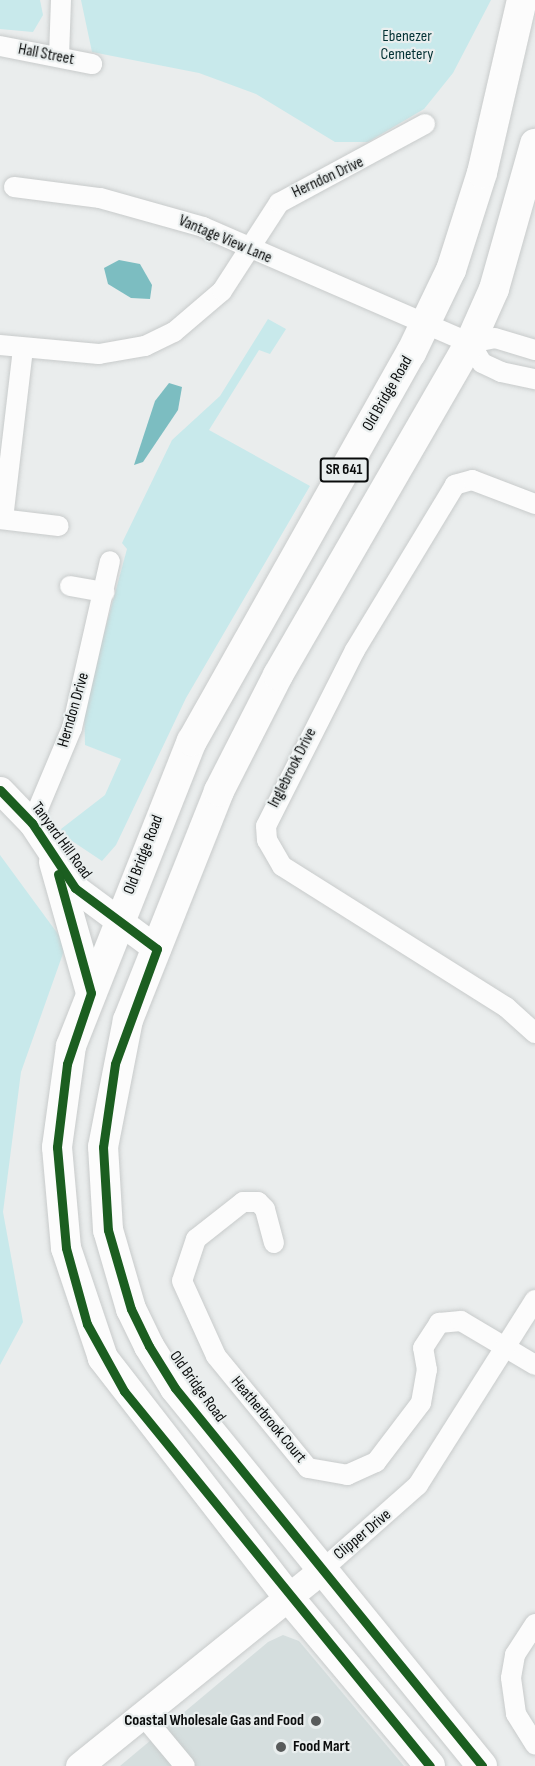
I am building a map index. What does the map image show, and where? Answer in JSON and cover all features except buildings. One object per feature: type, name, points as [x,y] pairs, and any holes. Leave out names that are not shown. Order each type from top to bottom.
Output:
[{"type":"main road","name":"Old Bridge Road","points":[[430,1766],[290,1598],[124,1391],[103,1358],[75,1289],[60,1204],[57,1147],[67,1064],[91,993],[167,798],[220,685],[427,324],[473,206],[522,0]]},
{"type":"main road","name":"Old Bridge Road","points":[[482,1766],[175,1388],[149,1346],[118,1270],[104,1189],[105,1113],[128,1020],[250,725],[470,343],[494,289],[535,144]]},
{"type":"main road","points":[[54,862],[91,993]]},
{"type":"street","points":[[59,57],[61,0]]},
{"type":"street","name":"Hall Street","points":[[0,46],[92,64]]},
{"type":"street","name":"Herndon Drive","points":[[0,345],[99,354],[145,346],[210,305],[279,203],[425,124]]},
{"type":"street","name":"Vantage View Lane","points":[[14,188],[135,206],[204,227],[249,250],[470,343]]},
{"type":"street","points":[[535,351],[495,338],[470,343],[482,363],[535,380]]},
{"type":"street","points":[[22,348],[1,519],[59,526]]},
{"type":"street","name":"Inglebrook Drive","points":[[535,504],[471,480],[455,485],[355,650],[266,826],[267,840],[282,866],[506,1007],[535,1033]]},
{"type":"street","name":"Herndon Drive","points":[[32,823],[72,728],[110,561]]},
{"type":"street","points":[[70,586],[104,592]]},
{"type":"street","name":"Tanyard Hill Road","points":[[0,790],[32,823],[54,862],[75,888],[157,949]]},
{"type":"street","name":"Heatherbrook Court","points":[[274,1243],[264,1209],[258,1202],[243,1202],[196,1239],[182,1281],[216,1356],[296,1457],[323,1475],[346,1475],[376,1462],[414,1415],[426,1387],[423,1348],[432,1328],[461,1322],[502,1343]]},
{"type":"street","name":"Clipper Drive","points":[[79,1766],[145,1718],[290,1598],[418,1485],[441,1455],[502,1343],[535,1299]]},
{"type":"street","points":[[502,1343],[535,1365]]},
{"type":"street","points":[[535,1624],[515,1654],[511,1678],[516,1714],[535,1744]]},
{"type":"street","points":[[145,1718],[185,1766]]},
{"type":"shaded area","points":[[283,1635],[299,1641],[404,1766],[120,1766],[268,1642]]},
{"type":"green space","points":[[0,0],[40,0],[43,15],[33,32],[0,29]]},
{"type":"green space","name":"Ebenezer Cemetery","points":[[81,0],[491,0],[453,73],[424,109],[368,142],[335,142],[256,94],[199,73],[92,52]]},
{"type":"green space","points":[[268,319],[286,329],[270,354],[259,350],[209,430],[310,486],[186,698],[116,845],[102,861],[63,835],[61,829],[105,795],[121,759],[85,745],[84,707],[127,549],[122,543],[172,440],[220,396]]},
{"type":"green space","points":[[0,855],[66,945],[21,1072],[3,1212],[23,1322],[0,1365]]},
{"type":"water","points":[[119,260],[140,264],[152,285],[150,299],[131,298],[108,284],[104,268]]},
{"type":"water","points":[[169,383],[182,387],[178,410],[143,462],[134,465],[155,401]]},
{"type":"cycle path","points":[[0,790],[32,823],[75,888],[157,949],[115,1064],[103,1147],[108,1230],[131,1309],[149,1346],[175,1388],[482,1766]]},
{"type":"cycle path","points":[[58,874],[91,993],[67,1064],[57,1147],[66,1248],[87,1324],[124,1391],[430,1766]]},
{"type":"place","name":"Coastal Wholesale Gas and Food","points":[[316,1721]]},
{"type":"place","name":"Food Mart","points":[[281,1747]]}]
